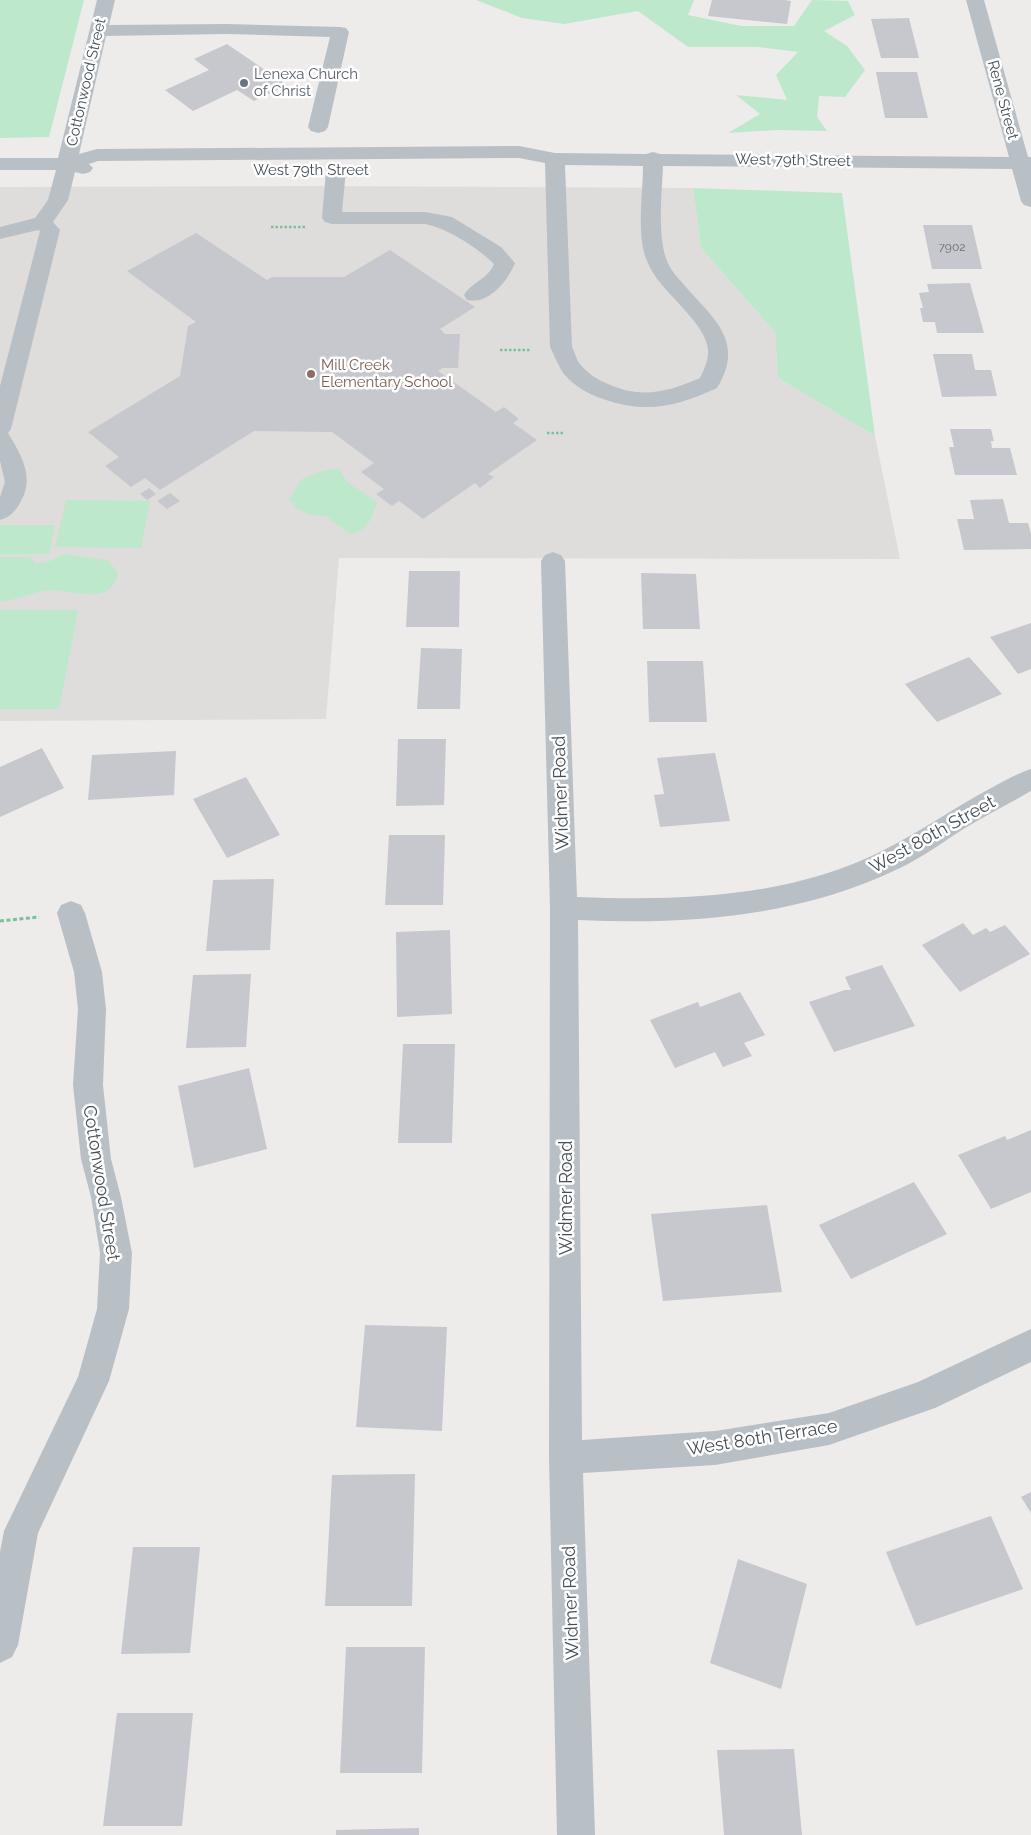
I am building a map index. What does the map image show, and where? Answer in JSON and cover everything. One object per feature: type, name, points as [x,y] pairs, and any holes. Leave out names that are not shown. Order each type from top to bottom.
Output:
[{"type":"street","name":"Cottonwood Street","points":[[42,223],[58,200],[106,0]]},
{"type":"street","name":"Rene Street","points":[[975,0],[1026,163],[1031,201]]},
{"type":"street","points":[[98,31],[226,29],[340,32],[318,127]]},
{"type":"street","name":"West 79th Street","points":[[67,164],[97,155],[520,152],[555,159],[653,158],[1026,163]]},
{"type":"street","points":[[555,159],[561,347],[571,368],[586,383],[618,396],[650,401],[682,395],[709,383],[716,366],[719,349],[714,334],[664,275],[656,260],[653,240],[653,158]]},
{"type":"street","name":"West 79th Street","points":[[0,164],[67,164],[98,172],[520,170],[555,159]]},
{"type":"street","points":[[336,170],[332,218],[425,218],[445,220],[494,252],[505,263],[503,270],[498,277],[474,295]]},
{"type":"street","points":[[0,233],[42,223],[50,230],[0,428]]},
{"type":"street","points":[[0,438],[4,452],[16,471],[16,487],[11,502],[0,512]]},
{"type":"street","name":"Widmer Road","points":[[553,561],[564,908],[566,1458],[576,1835]]},
{"type":"street","name":"West 80th Street","points":[[564,908],[620,911],[690,909],[772,898],[828,884],[890,860],[978,807],[1031,779]]},
{"type":"street","name":"Cottonwood Street","points":[[0,1645],[21,1530],[93,1381],[113,1310],[116,1253],[106,1197],[96,1159],[88,1084],[92,1008],[88,972],[71,913]]},
{"type":"street","name":"West 80th Terrace","points":[[566,1458],[715,1448],[829,1429],[924,1396],[1031,1345]]},
{"type":"path","points":[[271,227],[312,227]]},
{"type":"path","points":[[500,350],[537,350]]},
{"type":"path","points":[[547,433],[564,433]]},
{"type":"shaded area","points":[[0,187],[693,188],[701,248],[775,332],[778,378],[875,436],[900,559],[339,558],[326,719],[0,721]]},
{"type":"green space","points":[[0,0],[84,0],[49,137],[0,138]]},
{"type":"green space","points":[[476,0],[694,0],[688,15],[741,26],[794,26],[812,0],[848,1],[855,15],[824,31],[847,46],[865,70],[845,97],[819,96],[817,117],[827,131],[777,130],[728,133],[760,114],[736,95],[787,100],[776,75],[798,52],[759,47],[688,47],[638,11],[564,24],[522,18]]},
{"type":"green space","points":[[693,188],[842,193],[875,436],[778,378],[775,332],[701,248]]},
{"type":"green space","points":[[339,468],[347,482],[377,502],[371,518],[365,527],[356,533],[350,534],[326,516],[310,515],[297,509],[289,499],[302,479],[322,471]]},
{"type":"green space","points":[[66,500],[150,501],[141,548],[55,547]]},
{"type":"green space","points":[[0,525],[55,525],[49,554],[0,554]]},
{"type":"green space","points":[[64,554],[107,560],[118,572],[114,584],[98,594],[45,591],[12,600],[0,601],[0,557],[29,557],[36,563],[48,562]]},
{"type":"green space","points":[[0,610],[78,610],[59,709],[0,709]]},
{"type":"building","points":[[712,0],[791,1],[787,24],[708,16]]},
{"type":"building","points":[[909,18],[919,58],[881,58],[871,19]]},
{"type":"building","points":[[227,44],[287,85],[254,101],[237,90],[193,111],[165,90],[209,70],[194,59]]},
{"type":"building","points":[[876,72],[917,72],[928,118],[885,118]]},
{"type":"building","points":[[923,225],[972,225],[982,269],[932,269]]},
{"type":"building","name":"Mill Creek Elementary School","points":[[196,233],[267,280],[272,277],[344,277],[390,250],[475,307],[440,329],[445,334],[460,334],[458,368],[443,368],[438,371],[496,412],[504,407],[519,419],[513,423],[537,440],[488,474],[494,477],[480,488],[475,483],[423,519],[399,501],[392,506],[376,494],[384,489],[361,472],[374,463],[332,432],[254,431],[160,490],[145,478],[131,487],[105,466],[119,457],[88,432],[180,376],[188,326],[196,322],[127,271]]},
{"type":"building","points":[[970,283],[984,333],[937,333],[935,322],[923,322],[920,308],[923,308],[919,293],[929,292],[927,284]]},
{"type":"building","points":[[933,354],[972,354],[975,370],[991,370],[997,396],[942,397]]},
{"type":"building","points":[[950,429],[991,429],[994,441],[991,441],[992,448],[1010,448],[1017,475],[955,475],[949,447],[954,447]]},
{"type":"building","points":[[149,488],[156,494],[147,500],[140,494]]},
{"type":"building","points":[[170,493],[180,501],[167,509],[157,501]]},
{"type":"building","points":[[1003,499],[1009,523],[1028,523],[1031,534],[1031,549],[964,550],[957,519],[974,519],[970,500]]},
{"type":"building","points":[[409,571],[460,571],[459,627],[406,627]]},
{"type":"building","points":[[641,573],[696,574],[700,629],[643,629]]},
{"type":"building","points":[[1031,623],[1031,669],[1018,674],[990,637]]},
{"type":"building","points":[[421,648],[462,649],[460,709],[417,709]]},
{"type":"building","points":[[969,657],[1002,694],[937,722],[905,684]]},
{"type":"building","points":[[647,661],[703,661],[707,722],[649,722]]},
{"type":"building","points":[[398,739],[446,739],[444,805],[396,806]]},
{"type":"building","points":[[42,748],[64,788],[0,817],[0,767]]},
{"type":"building","points":[[176,751],[174,795],[88,800],[92,755]]},
{"type":"building","points":[[715,753],[730,821],[660,827],[654,795],[664,794],[657,758]]},
{"type":"building","points":[[246,777],[280,835],[227,858],[193,799]]},
{"type":"building","points":[[389,835],[445,835],[443,905],[385,905]]},
{"type":"building","points":[[274,879],[270,950],[206,951],[213,880]]},
{"type":"building","points":[[963,923],[973,935],[986,928],[990,932],[1005,925],[1030,954],[960,992],[922,945]]},
{"type":"building","points":[[450,930],[452,1014],[397,1017],[396,932]]},
{"type":"building","points":[[882,965],[915,1026],[834,1052],[809,1002],[845,990],[851,990],[845,977]]},
{"type":"building","points":[[251,974],[246,1047],[186,1048],[193,975]]},
{"type":"building","points":[[740,992],[765,1035],[744,1043],[752,1056],[723,1067],[715,1052],[675,1068],[650,1020],[698,1002],[700,1007]]},
{"type":"building","points":[[403,1044],[455,1044],[452,1143],[398,1143]]},
{"type":"building","points":[[249,1068],[267,1149],[194,1168],[178,1086]]},
{"type":"building","points":[[1031,1130],[1031,1192],[991,1209],[958,1155],[1005,1136],[1007,1140]]},
{"type":"building","points":[[914,1182],[947,1234],[851,1279],[819,1225]]},
{"type":"building","points":[[767,1205],[782,1292],[663,1301],[651,1214]]},
{"type":"building","points":[[365,1325],[447,1327],[442,1431],[356,1427]]},
{"type":"building","points":[[415,1474],[412,1606],[325,1606],[332,1475]]},
{"type":"building","points":[[1031,1492],[1031,1513],[1021,1497]]},
{"type":"building","points":[[991,1516],[1023,1589],[916,1626],[886,1552]]},
{"type":"building","points":[[133,1547],[200,1547],[190,1653],[121,1654]]},
{"type":"building","points":[[738,1559],[807,1584],[781,1689],[710,1663]]},
{"type":"building","points":[[346,1647],[425,1647],[422,1773],[340,1773]]},
{"type":"building","points":[[117,1713],[193,1713],[182,1826],[103,1826]]},
{"type":"building","points":[[794,1749],[802,1835],[724,1835],[717,1750]]},
{"type":"building","points":[[419,1828],[419,1835],[336,1835],[336,1830]]},
{"type":"place","name":"Lenexa Church of Christ","points":[[244,83]]},
{"type":"place","name":"Mill Creek Elementary School","points":[[311,374]]}]
